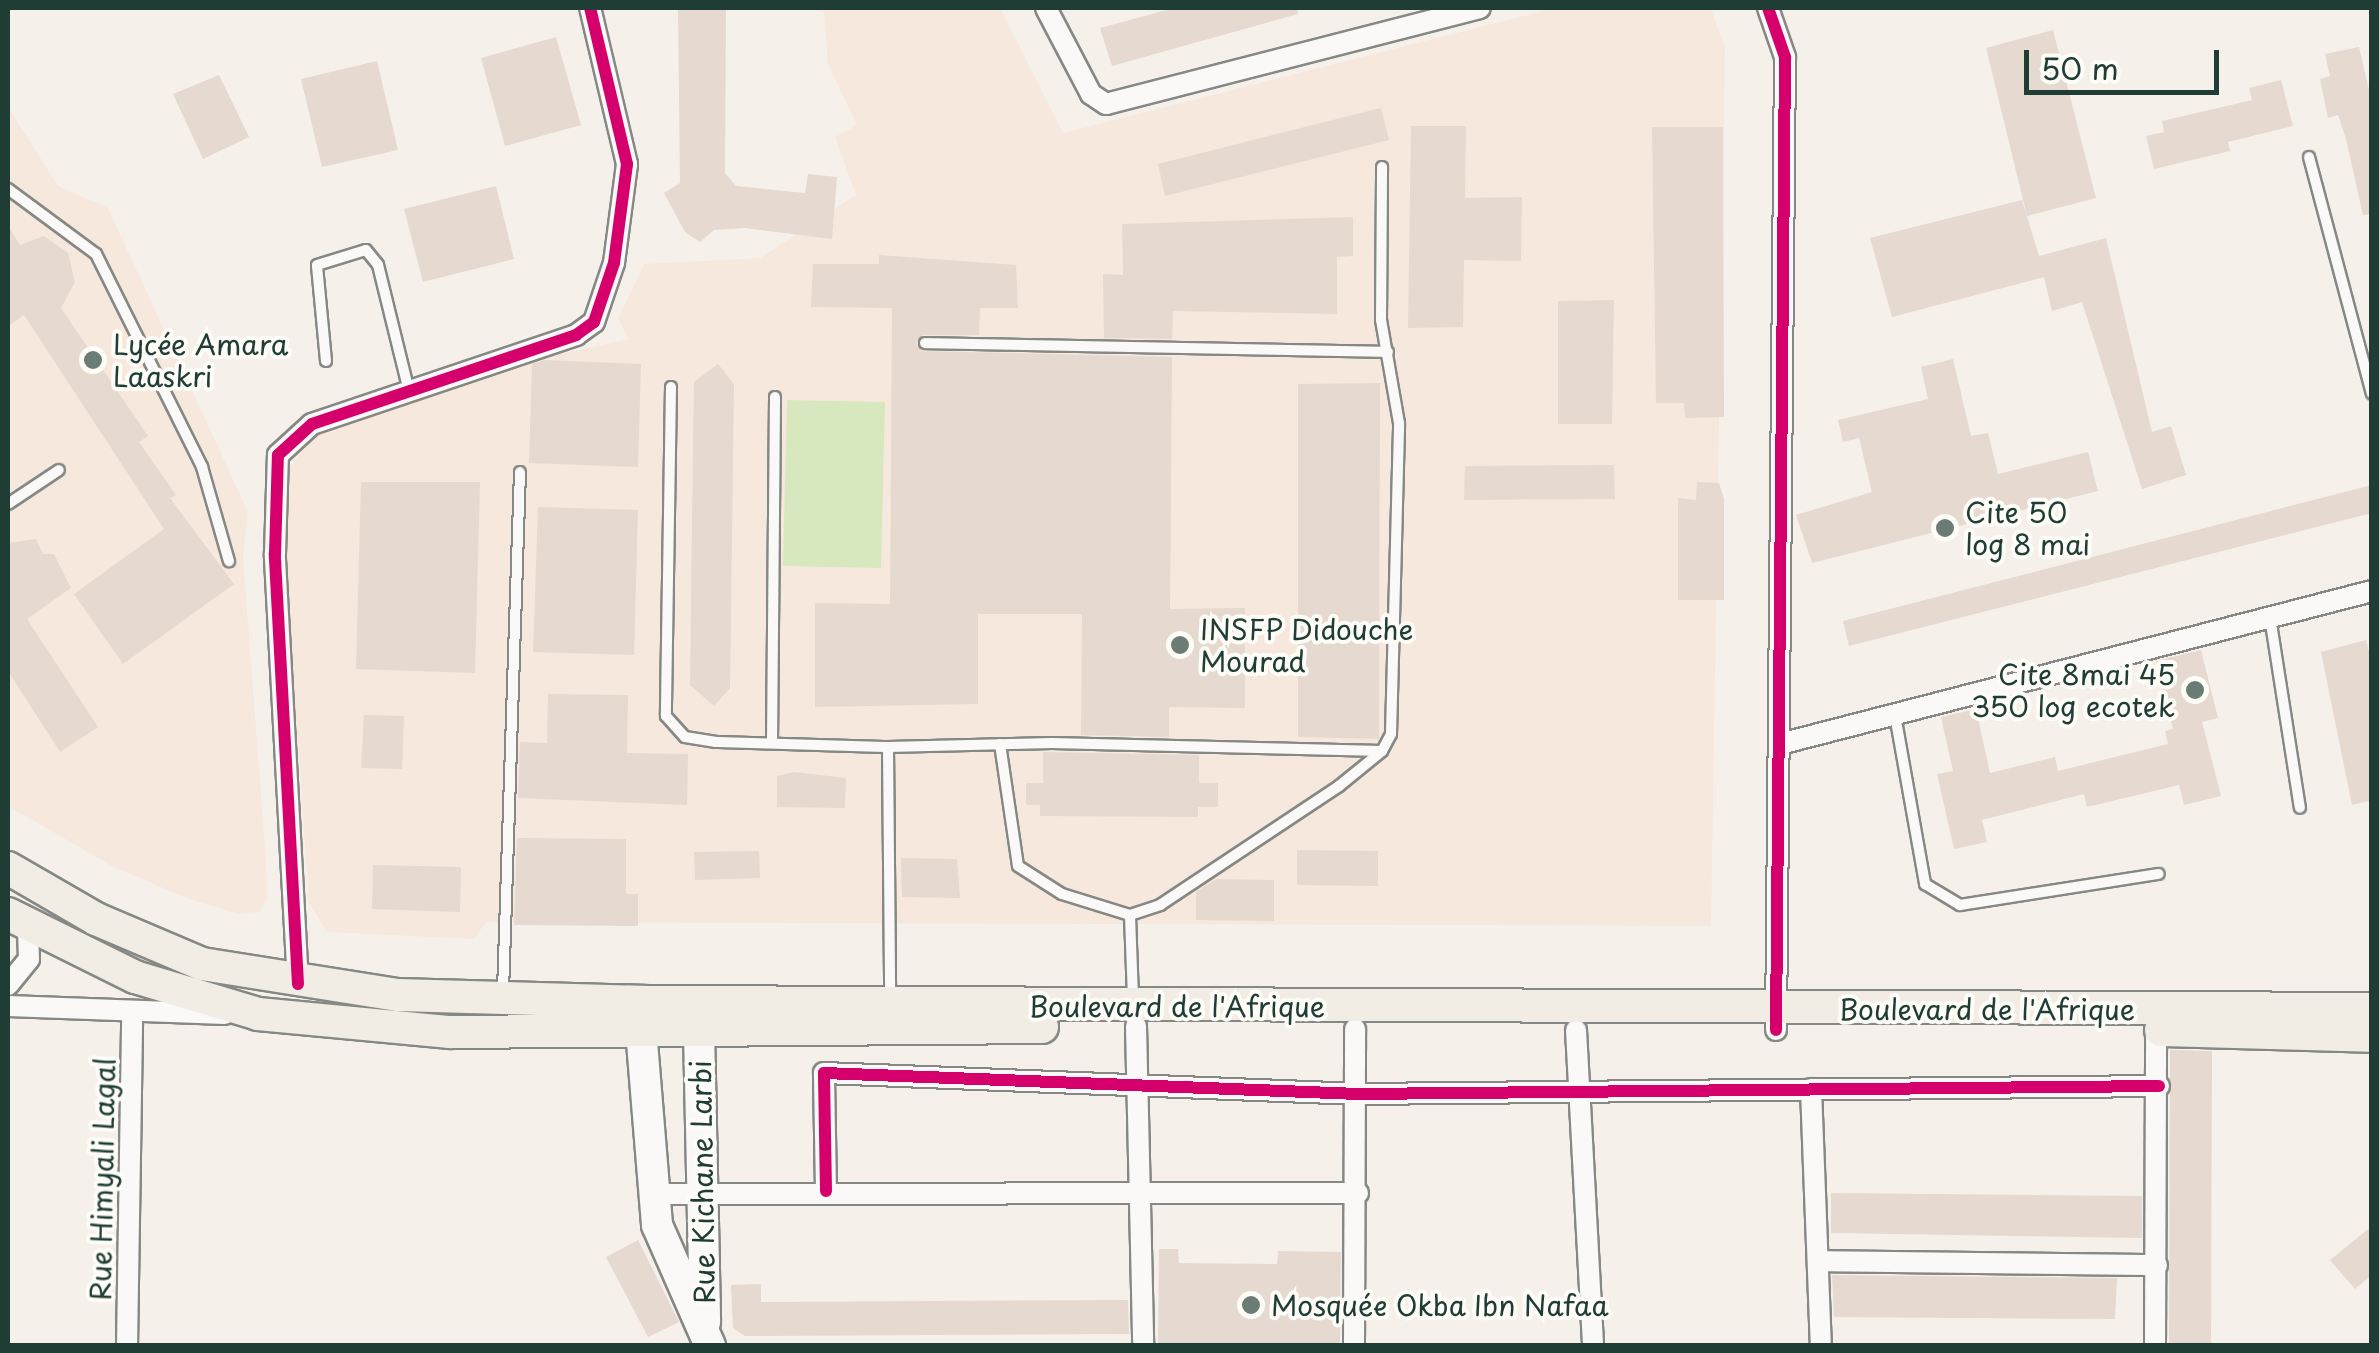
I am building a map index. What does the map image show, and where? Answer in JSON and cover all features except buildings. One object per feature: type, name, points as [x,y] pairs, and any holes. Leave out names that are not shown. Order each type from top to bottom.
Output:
[{"type":"main road","name":"Boulevard de l'Afrique","points":[[8,868],[96,919],[202,964],[298,984],[502,998],[891,1004],[1355,1029],[1576,1030],[1776,1020],[2372,1009]]},
{"type":"main road","name":"Boulevard de l'Afrique","points":[[18,920],[135,977],[258,1014],[450,1032],[699,1030],[1135,1016],[1776,1020],[2372,1036]]},
{"type":"street","points":[[298,984],[274,478],[288,440],[312,424],[408,388],[576,335],[604,303],[627,164],[590,8]]},
{"type":"street","points":[[1046,8],[1091,94],[1106,104],[1480,8]]},
{"type":"street","points":[[1768,8],[1785,57],[1776,1020]]},
{"type":"street","points":[[1780,744],[2372,591]]},
{"type":"street","points":[[8,984],[29,959],[18,920]]},
{"type":"street","points":[[8,1006],[258,1014]]},
{"type":"street","name":"Rue Himyali Lagal","points":[[128,1346],[132,1012]]},
{"type":"street","points":[[1135,1016],[1144,1190],[1144,1346]]},
{"type":"street","points":[[1354,1346],[1358,1194],[1355,1029]]},
{"type":"street","name":"Rue Kichane Larbi","points":[[640,1030],[657,1225],[708,1340]]},
{"type":"street","name":"Rue Kichane Larbi","points":[[699,1030],[708,1340]]},
{"type":"street","points":[[1576,1030],[1594,1346]]},
{"type":"street","points":[[2155,1346],[2156,1030]]},
{"type":"street","points":[[826,1191],[824,1073],[1137,1090],[1358,1094],[2158,1086]]},
{"type":"street","points":[[1812,1089],[1820,1346]]},
{"type":"street","points":[[653,1194],[1144,1190],[1358,1194]]},
{"type":"street","points":[[1818,1260],[2158,1264]]},
{"type":"lane","points":[[2308,157],[2372,394]]},
{"type":"lane","points":[[1000,744],[1018,866],[1062,894],[1130,916],[1160,906],[1382,750],[1392,734],[1396,696],[1399,423],[1380,320],[1382,167]]},
{"type":"lane","points":[[8,188],[96,254],[202,466],[229,561]]},
{"type":"lane","points":[[326,361],[317,265],[366,250],[378,265],[408,388]]},
{"type":"lane","points":[[925,342],[1388,352]]},
{"type":"lane","points":[[672,387],[666,716],[685,737],[888,747],[1000,744],[1382,750]]},
{"type":"lane","points":[[772,743],[776,397]]},
{"type":"lane","points":[[8,504],[58,470]]},
{"type":"lane","points":[[502,998],[520,472]]},
{"type":"lane","points":[[2270,617],[2300,808]]},
{"type":"lane","points":[[1895,714],[1925,884],[1948,898],[1960,905],[2159,874]]},
{"type":"lane","points":[[888,747],[891,1004]]},
{"type":"lane","points":[[1130,916],[1135,1016]]},
{"type":"shaded area","name":"INSFP Didouche Mourad","points":[[801,8],[1000,8],[1063,133],[1555,8],[1711,8],[1725,49],[1711,926],[486,922],[474,939],[327,932],[309,903],[280,478],[329,421],[496,368],[629,339],[618,319],[644,264],[760,258],[856,195],[835,137],[857,125],[828,64],[824,12]]},
{"type":"shaded area","name":"Lycée Amara Laaskri","points":[[8,107],[58,186],[108,208],[248,512],[243,557],[266,862],[267,899],[260,912],[238,914],[186,898],[110,865],[8,806]]},
{"type":"green space","points":[[787,400],[885,402],[881,568],[783,566]]},
{"type":"cycle path","points":[[298,984],[275,554],[278,455],[312,424],[576,335],[594,322],[614,263],[627,164],[590,8]]},
{"type":"cycle path","points":[[1768,8],[1785,57],[1776,1030]]},
{"type":"cycle path","points":[[826,1191],[824,1073],[1358,1094],[2159,1086]]},
{"type":"place","name":"Lycée Amara Laaskri","points":[[93,360]]},
{"type":"place","name":"Cite 50 log 8 mai","points":[[1945,528]]},
{"type":"place","name":"INSFP Didouche Mourad","points":[[1180,645]]},
{"type":"place","name":"Cite 8mai 45 350 log ecotek","points":[[2195,690]]},
{"type":"place","name":"Mosquée Okba Ibn Nafaa","points":[[1251,1305]]}]
